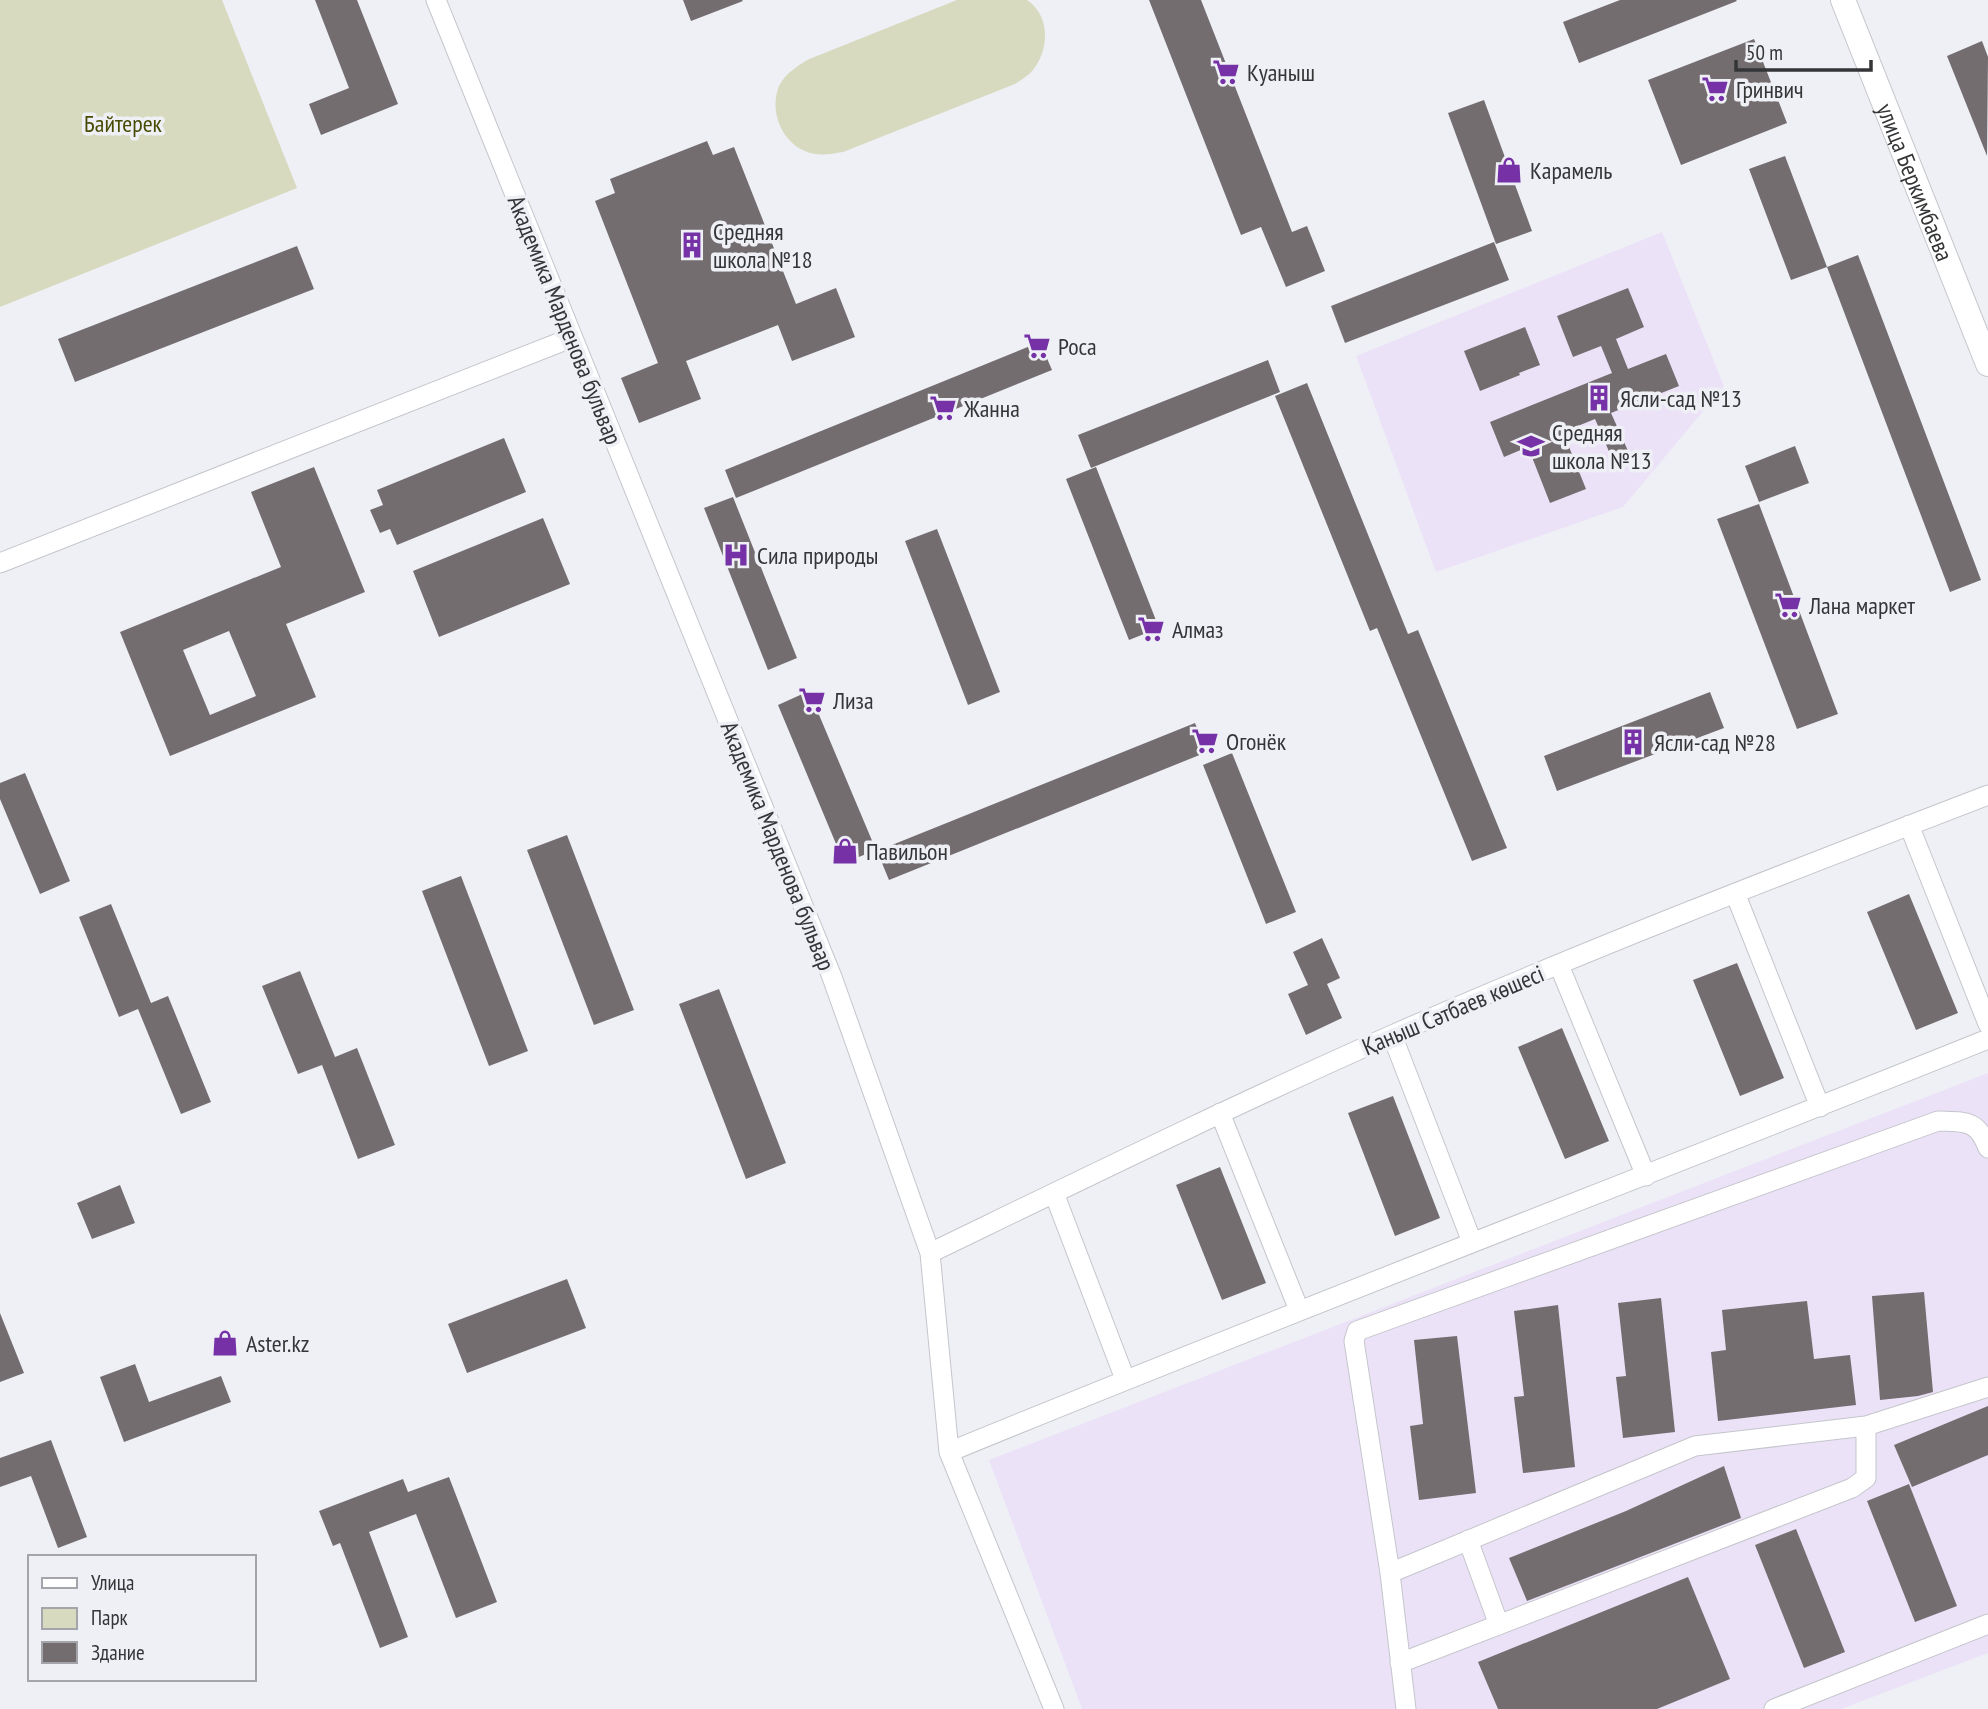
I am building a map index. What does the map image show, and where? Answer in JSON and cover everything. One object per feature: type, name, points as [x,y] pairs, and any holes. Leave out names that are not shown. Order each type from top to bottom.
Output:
[{"type":"street","name":"Академика Марденова бульвар","points":[[436,0],[832,977],[930,1253],[949,1452],[1054,1709]]},
{"type":"street","name":"улица Беркимбаева","points":[[1843,0],[1988,364]]},
{"type":"street","points":[[0,563],[571,338]]},
{"type":"street","name":"Қаныш Сәтбаев көшесі","points":[[930,1253],[1220,1113],[1392,1035],[1735,893],[1988,795]]},
{"type":"street","points":[[1909,825],[1988,1024]]},
{"type":"street","points":[[1735,893],[1820,1107]]},
{"type":"street","points":[[1559,965],[1646,1175]]},
{"type":"street","points":[[1392,1035],[1472,1242]]},
{"type":"street","points":[[949,1452],[1125,1379],[1988,1039]]},
{"type":"street","points":[[1220,1113],[1299,1310]]},
{"type":"street","points":[[1406,1709],[1390,1573],[1353,1341],[1357,1331],[1938,1121],[1965,1122],[1982,1132],[1988,1148]]},
{"type":"street","points":[[1054,1193],[1125,1379]]},
{"type":"street","points":[[1390,1573],[1695,1446],[1866,1426],[1988,1387]]},
{"type":"street","points":[[1400,1663],[1852,1488],[1866,1478],[1866,1426]]},
{"type":"street","points":[[1468,1540],[1499,1625]]},
{"type":"street","points":[[1774,1709],[1988,1624]]},
{"type":"shaded area","name":"Средняя школа №13","points":[[1662,232],[1724,386],[1623,507],[1436,572],[1356,356]]},
{"type":"shaded area","points":[[1988,1073],[1988,1653],[1841,1709],[1082,1709],[989,1460]]},
{"type":"green space","name":"Байтерек","points":[[0,0],[222,0],[297,188],[0,307]]},
{"type":"green space","points":[[957,0],[1027,0],[1035,7],[1044,24],[1045,34],[1042,53],[1031,72],[1015,84],[843,152],[815,154],[789,140],[779,124],[775,105],[779,86],[791,71],[807,60]]},
{"type":"building","points":[[315,0],[357,0],[398,104],[321,135],[309,104],[349,88]]},
{"type":"building","points":[[683,0],[742,0],[743,1],[691,21]]},
{"type":"building","points":[[1149,0],[1201,0],[1292,232],[1307,226],[1325,271],[1286,287],[1261,227],[1241,235]]},
{"type":"building","points":[[1620,0],[1737,1],[1579,63],[1563,22]]},
{"type":"building","points":[[1754,39],[1787,123],[1681,165],[1648,80]]},
{"type":"building","points":[[1982,41],[1988,57],[1987,156],[1947,56]]},
{"type":"building","points":[[1484,100],[1532,231],[1496,244],[1448,113]]},
{"type":"building","name":"Средняя школа №18","points":[[707,141],[713,155],[734,147],[796,304],[836,288],[855,337],[792,361],[778,325],[686,361],[701,399],[639,423],[621,378],[658,363],[595,201],[615,193],[610,179]]},
{"type":"building","points":[[1785,156],[1827,267],[1791,280],[1749,169]]},
{"type":"building","points":[[1494,242],[1509,280],[1345,343],[1331,306]]},
{"type":"building","points":[[297,246],[314,289],[75,382],[58,339]]},
{"type":"building","points":[[1858,255],[1981,580],[1950,592],[1827,267]]},
{"type":"building","name":"Ясли-сад №13","points":[[1628,288],[1644,327],[1616,339],[1628,369],[1666,354],[1679,386],[1611,413],[1633,462],[1617,470],[1595,419],[1563,432],[1586,489],[1550,503],[1528,447],[1504,457],[1490,422],[1612,373],[1601,346],[1573,357],[1557,316]]},
{"type":"building","points":[[1525,327],[1540,365],[1480,391],[1464,351]]},
{"type":"building","points":[[1040,342],[1052,370],[736,498],[725,470]]},
{"type":"building","points":[[1268,360],[1280,392],[1091,468],[1078,435]]},
{"type":"building","points":[[1307,383],[1408,634],[1418,630],[1507,848],[1472,861],[1377,628],[1370,631],[1275,396]]},
{"type":"building","points":[[504,438],[526,492],[397,545],[390,529],[380,533],[370,510],[383,505],[377,490]]},
{"type":"building","points":[[1795,446],[1809,483],[1759,502],[1745,466]]},
{"type":"building","points":[[314,467],[365,592],[286,624],[316,697],[170,756],[120,632],[281,567],[251,492]],"holes":[[[229,631],[256,696],[210,715],[183,650]]]},
{"type":"building","points":[[1096,467],[1159,628],[1129,640],[1066,479]]},
{"type":"building","points":[[733,497],[797,658],[768,670],[704,508]]},
{"type":"building","points":[[1759,504],[1838,714],[1797,729],[1717,519]]},
{"type":"building","points":[[543,518],[570,584],[439,637],[413,571]]},
{"type":"building","points":[[937,529],[1000,692],[968,705],[905,541]]},
{"type":"building","points":[[809,691],[876,850],[844,863],[778,705]]},
{"type":"building","name":"Ясли-сад №28","points":[[1710,692],[1724,728],[1557,791],[1544,756]]},
{"type":"building","points":[[1195,723],[1207,752],[889,880],[877,851]]},
{"type":"building","points":[[1232,753],[1296,912],[1266,924],[1203,765]]},
{"type":"building","points":[[25,773],[70,881],[40,894],[0,799],[0,783]]},
{"type":"building","points":[[567,835],[634,1010],[594,1025],[527,850]]},
{"type":"building","points":[[461,876],[528,1051],[489,1066],[422,891]]},
{"type":"building","points":[[1909,894],[1958,1013],[1916,1030],[1867,912]]},
{"type":"building","points":[[111,904],[151,1003],[168,996],[211,1102],[181,1114],[138,1009],[119,1017],[79,917]]},
{"type":"building","points":[[1322,938],[1340,978],[1327,984],[1342,1018],[1306,1035],[1288,994],[1308,985],[1293,952]]},
{"type":"building","points":[[1737,963],[1784,1078],[1740,1096],[1693,980]]},
{"type":"building","points":[[300,971],[335,1057],[357,1048],[395,1145],[358,1159],[322,1065],[298,1074],[262,986]]},
{"type":"building","points":[[719,989],[786,1163],[746,1179],[679,1004]]},
{"type":"building","points":[[1562,1028],[1609,1141],[1565,1159],[1518,1047]]},
{"type":"building","points":[[1393,1096],[1440,1218],[1395,1236],[1348,1113]]},
{"type":"building","points":[[1220,1167],[1266,1283],[1222,1300],[1176,1185]]},
{"type":"building","points":[[120,1185],[135,1223],[92,1239],[77,1203]]},
{"type":"building","points":[[567,1279],[586,1328],[467,1373],[448,1324]]},
{"type":"building","points":[[1924,1292],[1933,1392],[1880,1400],[1872,1296]]},
{"type":"building","points":[[1661,1298],[1675,1432],[1623,1438],[1616,1377],[1626,1376],[1618,1303]]},
{"type":"building","points":[[1807,1301],[1814,1359],[1850,1355],[1856,1405],[1718,1421],[1711,1352],[1726,1350],[1722,1310]]},
{"type":"building","points":[[1558,1305],[1575,1467],[1523,1473],[1514,1397],[1524,1396],[1514,1311]]},
{"type":"building","points":[[0,1313],[24,1373],[0,1382]]},
{"type":"building","points":[[1457,1336],[1476,1493],[1419,1500],[1410,1426],[1423,1424],[1414,1340]]},
{"type":"building","points":[[135,1364],[149,1402],[221,1376],[231,1402],[124,1442],[100,1377]]},
{"type":"building","points":[[1988,1406],[1988,1455],[1912,1487],[1894,1445]]},
{"type":"building","points":[[51,1440],[87,1537],[58,1548],[31,1476],[0,1487],[0,1458]]},
{"type":"building","points":[[1724,1466],[1741,1518],[1527,1601],[1509,1558],[1626,1511]]},
{"type":"building","points":[[449,1477],[497,1602],[456,1618],[416,1514],[369,1532],[408,1637],[380,1648],[340,1543],[333,1546],[319,1511],[403,1479],[408,1492]]},
{"type":"building","points":[[1909,1484],[1957,1606],[1915,1622],[1867,1501]]},
{"type":"building","points":[[1796,1529],[1845,1652],[1804,1668],[1755,1545]]},
{"type":"building","points":[[1688,1577],[1730,1679],[1657,1709],[1498,1709],[1478,1662]]},
{"type":"place","name":"Куаныш","points":[[1226,72]]},
{"type":"place","name":"Гринвич","points":[[1715,89]]},
{"type":"place","name":"Карамель","points":[[1509,170]]},
{"type":"place","name":"Средняя школа №18","points":[[692,245]]},
{"type":"place","name":"Роса","points":[[1037,346]]},
{"type":"place","name":"Ясли-сад №13","points":[[1599,398]]},
{"type":"place","name":"Жанна","points":[[943,408]]},
{"type":"place","name":"Средняя школа №13","points":[[1531,446]]},
{"type":"place","name":"Сила природы","points":[[736,555]]},
{"type":"place","name":"Лана маркет","points":[[1788,605]]},
{"type":"place","name":"Алмаз","points":[[1151,629]]},
{"type":"place","name":"Лиза","points":[[812,700]]},
{"type":"place","name":"Огонёк","points":[[1205,741]]},
{"type":"place","name":"Ясли-сад №28","points":[[1633,742]]},
{"type":"place","name":"Павильон","points":[[845,851]]},
{"type":"place","name":"Aster.kz","points":[[225,1343]]}]
